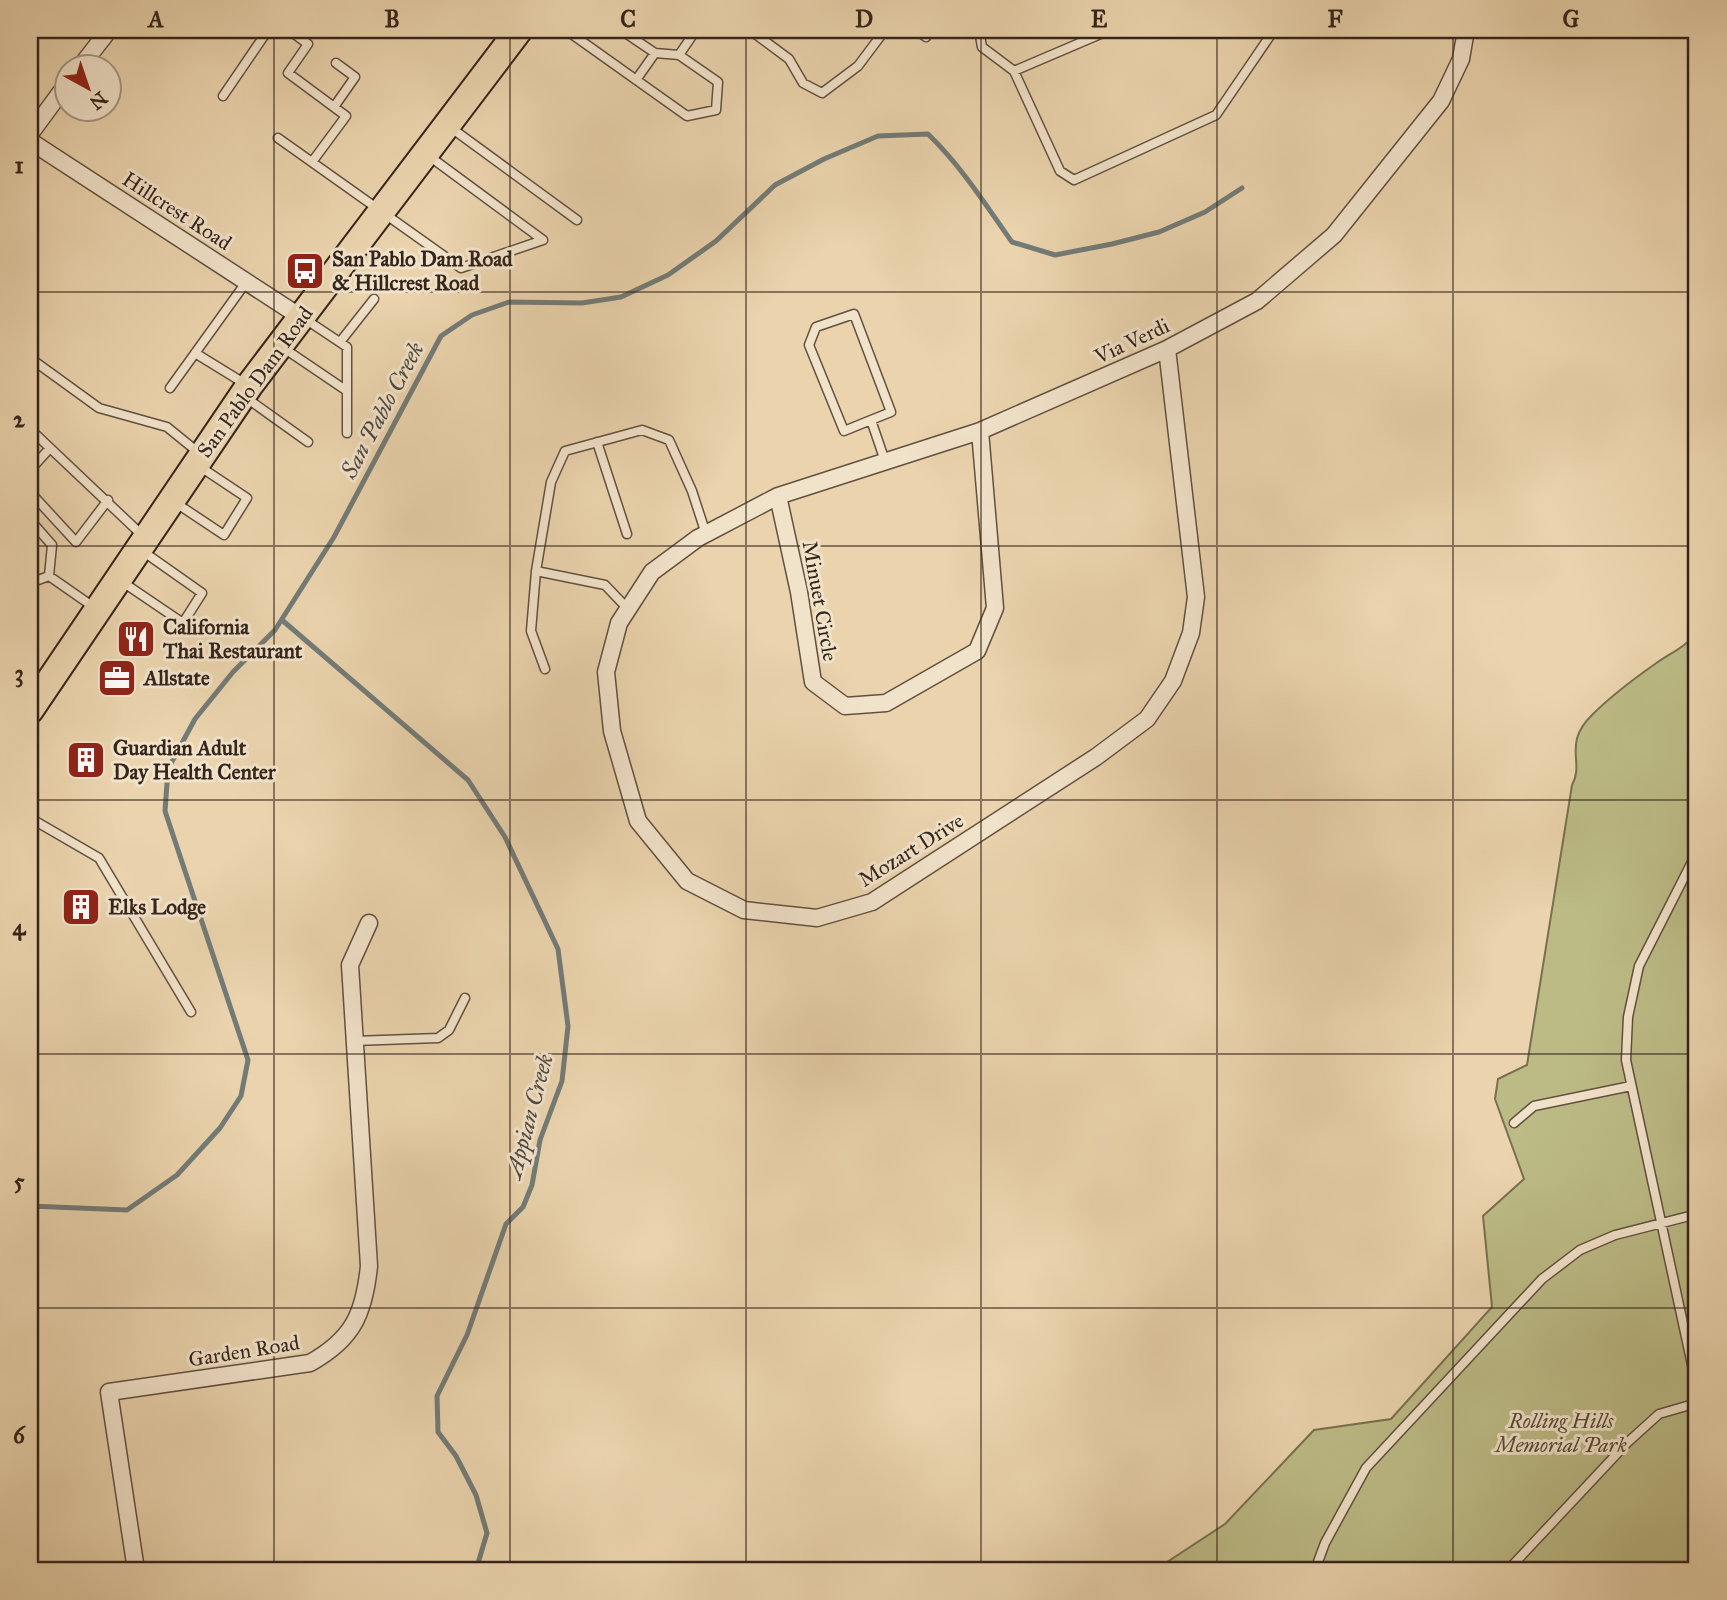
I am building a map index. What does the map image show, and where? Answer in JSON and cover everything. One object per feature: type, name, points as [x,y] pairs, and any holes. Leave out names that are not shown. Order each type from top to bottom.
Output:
[{"type":"main road","name":"San Pablo Dam Road","points":[[31,705],[246,391],[426,154],[506,34]]},
{"type":"street","points":[[92,52],[109,30]]},
{"type":"street","name":"Via Verdi","points":[[702,536],[778,496],[980,431],[1167,349],[1257,300],[1334,235],[1441,101],[1461,59],[1466,30]]},
{"type":"street","points":[[30,134],[52,104]]},
{"type":"street","name":"Hillcrest Road","points":[[30,141],[302,318]]},
{"type":"street","name":"Mozart Drive","points":[[702,536],[652,572],[619,622],[606,672],[612,731],[638,821],[687,881],[744,910],[817,918],[872,902],[1096,757],[1147,719],[1173,681],[1191,633],[1196,597],[1167,349]]},
{"type":"street","name":"Minuet Circle","points":[[778,496],[799,592],[813,682],[845,706],[886,703],[977,651],[995,608],[980,431]]},
{"type":"street","name":"Garden Road","points":[[136,1570],[109,1392],[310,1363],[331,1351],[348,1334],[360,1312],[369,1266],[350,965],[369,923]]},
{"type":"lane","points":[[223,96],[268,30]]},
{"type":"lane","points":[[289,30],[308,44],[288,73],[346,117],[312,162]]},
{"type":"lane","points":[[566,30],[687,116],[716,110],[718,82],[679,55],[655,52],[621,30]]},
{"type":"lane","points":[[679,55],[696,30]]},
{"type":"lane","points":[[750,30],[789,60],[803,83],[822,93],[858,66],[885,30]]},
{"type":"lane","points":[[916,30],[926,37]]},
{"type":"lane","points":[[979,30],[982,47],[1014,71],[1060,171],[1074,180],[1216,115],[1274,30]]},
{"type":"lane","points":[[1014,71],[1111,30]]},
{"type":"lane","points":[[636,80],[655,52]]},
{"type":"lane","points":[[334,107],[355,77],[336,63]]},
{"type":"lane","points":[[447,125],[577,220]]},
{"type":"lane","points":[[278,138],[461,268],[543,240],[426,154]]},
{"type":"lane","points":[[170,388],[247,281]]},
{"type":"lane","points":[[340,342],[374,299]]},
{"type":"lane","points":[[854,314],[891,412],[871,420],[844,431],[808,345],[816,327],[854,314]]},
{"type":"lane","points":[[302,318],[347,348],[347,433]]},
{"type":"lane","points":[[281,346],[347,391]]},
{"type":"lane","points":[[195,353],[308,442]]},
{"type":"lane","points":[[30,358],[99,408],[167,428],[198,459],[247,498],[224,535],[170,500]]},
{"type":"lane","points":[[871,420],[885,461]]},
{"type":"lane","points":[[30,429],[108,500],[142,543],[202,593],[183,623],[118,579]]},
{"type":"lane","points":[[545,668],[531,631],[536,571],[551,482],[565,451],[642,430],[669,440],[692,491],[702,536]]},
{"type":"lane","points":[[597,443],[627,534]]},
{"type":"lane","points":[[30,470],[50,448]]},
{"type":"lane","points":[[30,492],[76,542],[108,500]]},
{"type":"lane","points":[[30,520],[52,545],[49,576]]},
{"type":"lane","points":[[536,571],[605,585],[628,609]]},
{"type":"lane","points":[[30,583],[49,576]]},
{"type":"lane","points":[[49,576],[97,610]]},
{"type":"lane","points":[[30,818],[99,858],[191,1012]]},
{"type":"lane","points":[[1697,852],[1639,966],[1628,1017],[1626,1060],[1697,1388]]},
{"type":"lane","points":[[354,1041],[438,1038],[449,1030],[465,998]]},
{"type":"lane","points":[[1514,1123],[1534,1106],[1631,1086]]},
{"type":"lane","points":[[1315,1570],[1325,1543],[1366,1468],[1542,1279],[1580,1250],[1615,1235],[1697,1214]]},
{"type":"lane","points":[[1508,1570],[1659,1414],[1697,1403]]},
{"type":"green space","name":"Rolling Hills Memorial Park","points":[[1697,631],[1697,1570],[1155,1570],[1225,1524],[1314,1430],[1391,1419],[1492,1307],[1483,1216],[1524,1179],[1495,1099],[1498,1079],[1527,1065],[1575,777],[1578,735],[1592,715],[1622,688],[1683,646]]},
{"type":"waterway","name":"San Pablo Creek","points":[[30,1206],[127,1210],[177,1175],[220,1128],[241,1096],[248,1060],[165,811],[168,769],[195,719],[233,672],[275,630],[334,537],[441,336],[472,315],[509,302],[582,303],[621,297],[668,275],[716,241],[775,185],[824,159],[878,136],[928,134],[962,173],[1012,242],[1055,255],[1159,232],[1205,212],[1242,188]]},
{"type":"waterway","name":"Appian Creek","points":[[282,620],[468,780],[505,837],[558,949],[568,1026],[562,1081],[540,1140],[532,1185],[523,1207],[506,1224],[467,1335],[437,1396],[438,1432],[456,1456],[476,1495],[487,1533],[476,1570]]},
{"type":"place","name":"San Pablo Dam Road & Hillcrest Road","points":[[305,271]]},
{"type":"place","name":"California Thai Restaurant","points":[[136,639]]},
{"type":"place","name":"Allstate","points":[[117,678]]},
{"type":"place","name":"Guardian Adult Day Health Center","points":[[86,760]]},
{"type":"place","name":"Elks Lodge","points":[[81,907]]}]
